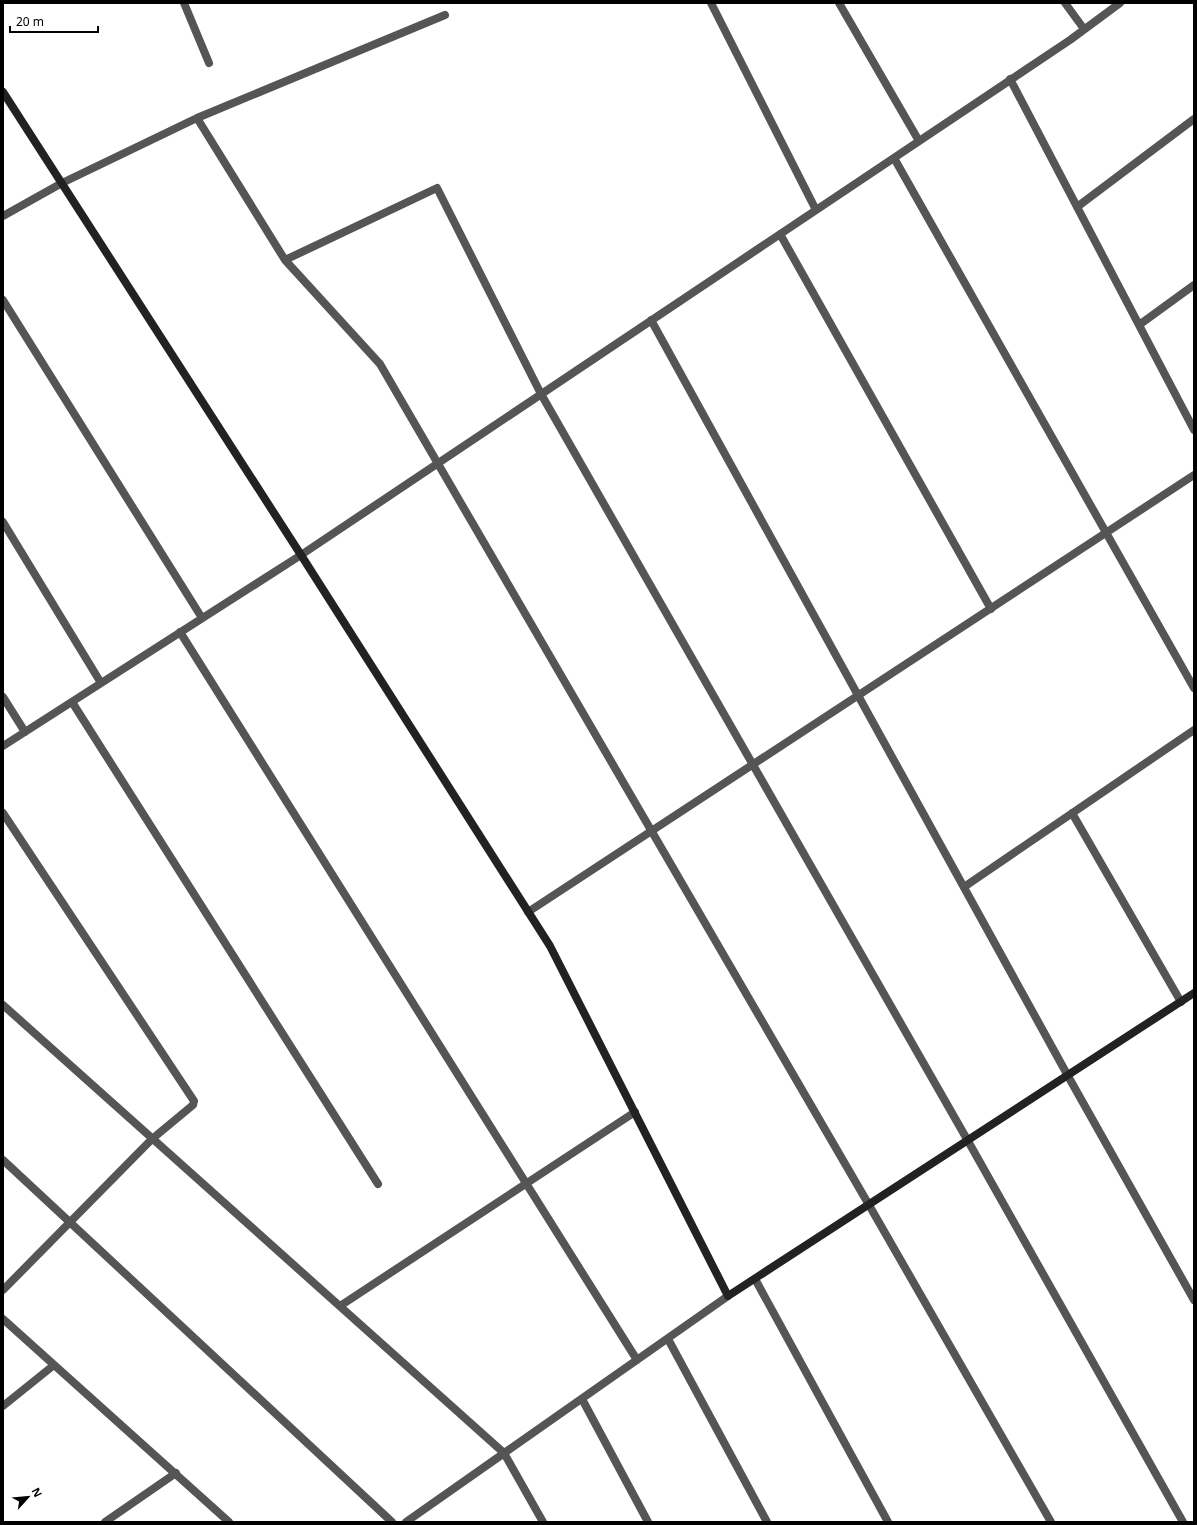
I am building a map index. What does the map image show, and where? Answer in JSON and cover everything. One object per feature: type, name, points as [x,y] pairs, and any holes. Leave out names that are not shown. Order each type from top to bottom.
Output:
[{"type":"street","points":[[184,3],[209,64]]},
{"type":"street","points":[[711,3],[816,210]]},
{"type":"street","points":[[839,3],[919,141]]},
{"type":"street","points":[[1065,3],[1084,29]]},
{"type":"street","points":[[3,746],[301,555],[894,158],[1120,3]]},
{"type":"street","points":[[3,216],[62,184],[197,118],[445,15]]},
{"type":"street","points":[[1010,79],[1194,428]]},
{"type":"street","points":[[3,92],[301,555],[550,946],[728,1296]]},
{"type":"street","points":[[197,118],[285,260],[380,364],[869,1205],[1051,1522]]},
{"type":"street","points":[[1077,206],[1194,119]]},
{"type":"street","points":[[894,158],[1194,688]]},
{"type":"street","points":[[285,260],[437,188],[541,394],[968,1141],[1183,1522]]},
{"type":"street","points":[[780,234],[990,609]]},
{"type":"street","points":[[1139,324],[1194,285]]},
{"type":"street","points":[[3,300],[202,618]]},
{"type":"street","points":[[651,320],[1068,1076],[1194,1300]]},
{"type":"street","points":[[528,912],[1194,475]]},
{"type":"street","points":[[3,522],[101,683]]},
{"type":"street","points":[[180,632],[637,1360]]},
{"type":"street","points":[[3,697],[25,732]]},
{"type":"street","points":[[72,702],[378,1184]]},
{"type":"street","points":[[964,887],[1194,730]]},
{"type":"street","points":[[3,813],[194,1099],[193,1105],[152,1138],[3,1290]]},
{"type":"street","points":[[1072,813],[1181,1002]]},
{"type":"street","points":[[406,1522],[728,1296],[1194,994]]},
{"type":"street","points":[[3,1005],[504,1454],[543,1522]]},
{"type":"street","points":[[340,1306],[634,1112]]},
{"type":"street","points":[[3,1160],[392,1522]]},
{"type":"street","points":[[755,1279],[888,1522]]},
{"type":"street","points":[[3,1319],[229,1522]]},
{"type":"street","points":[[668,1339],[767,1522]]},
{"type":"street","points":[[3,1406],[54,1365]]},
{"type":"street","points":[[582,1398],[648,1522]]},
{"type":"street","points":[[105,1522],[176,1473]]}]
